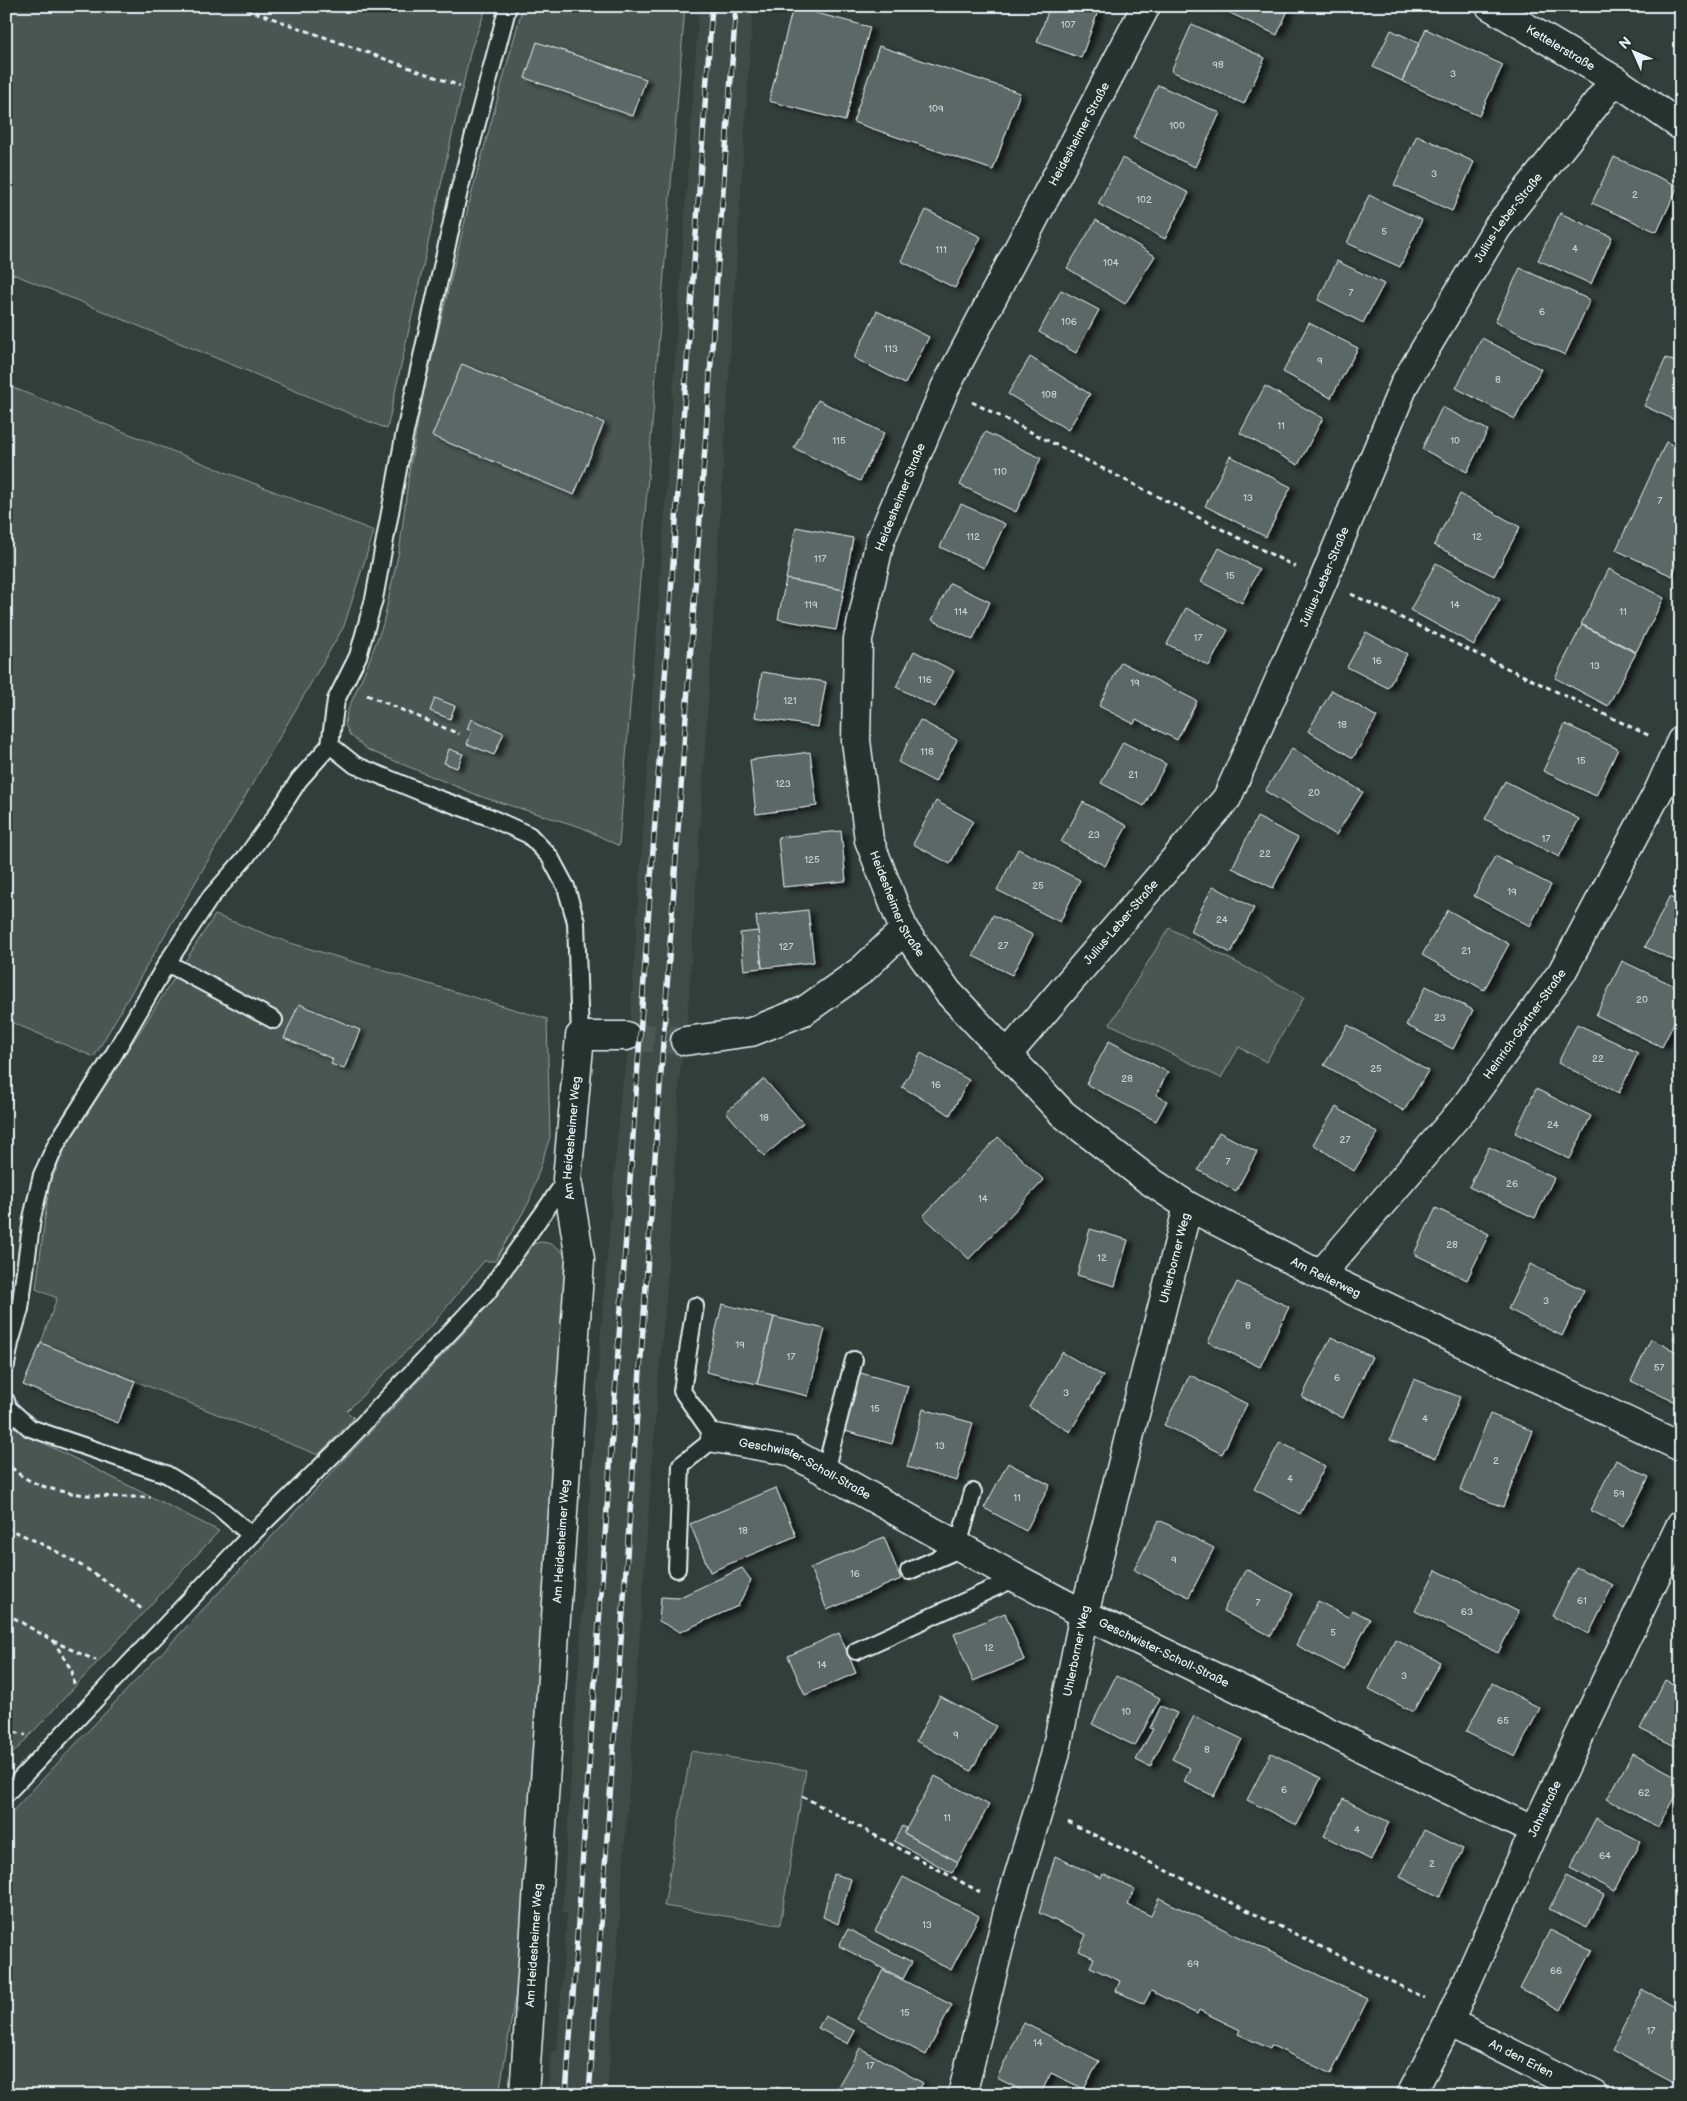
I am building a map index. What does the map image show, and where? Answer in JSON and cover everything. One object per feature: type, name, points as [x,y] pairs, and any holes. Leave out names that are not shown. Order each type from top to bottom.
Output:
[{"type":"street","name":"Heidesheimer Straße","points":[[1007,1055],[948,992],[904,930],[869,840],[856,741],[858,639],[880,541],[945,388],[1146,6]]},
{"type":"street","name":"Kettelerstraße","points":[[1490,6],[1615,80],[1681,126]]},
{"type":"street","name":"Julius-Leber-Straße","points":[[1007,1055],[1227,798],[1324,581],[1405,383],[1497,228],[1615,80]]},
{"type":"street","name":"Heinrich-Gärtner-Straße","points":[[1320,1275],[1464,1108],[1562,972],[1659,790],[1681,741]]},
{"type":"street","points":[[685,1041],[751,1032],[804,1011],[862,970],[904,930]]},
{"type":"street","points":[[580,1036],[626,1036]]},
{"type":"street","name":"Am Heidesheimer Weg","points":[[524,2095],[580,1259],[567,1179],[580,1036]]},
{"type":"street","name":"Am Reiterweg","points":[[1007,1055],[1063,1114],[1147,1179],[1188,1206],[1320,1275],[1681,1447]]},
{"type":"street","name":"Uhlerborner Weg","points":[[962,2095],[1009,1907],[1055,1756],[1084,1614],[1188,1206]]},
{"type":"street","name":"Geschwister-Scholl-Straße","points":[[715,1438],[789,1451],[1084,1614],[1534,1830]]},
{"type":"street","name":"Jahnstraße","points":[[1411,2095],[1448,2022],[1534,1830],[1681,1524]]},
{"type":"street","name":"An den Erlen","points":[[1448,2022],[1594,2095]]},
{"type":"lane","points":[[6,1365],[10,1343],[20,1310],[32,1218],[42,1175],[56,1143],[111,1059],[167,963],[210,898],[246,856],[299,780],[330,745],[336,700],[358,656],[374,599],[404,437],[459,191],[508,6]]},
{"type":"lane","points":[[330,745],[355,764],[433,797],[489,817],[529,835],[550,857],[566,887],[576,922],[580,1036]]},
{"type":"lane","points":[[167,963],[274,1020]]},
{"type":"lane","points":[[6,1794],[251,1535],[345,1443],[487,1293],[567,1179]]},
{"type":"lane","points":[[677,1570],[681,1465],[715,1438],[682,1391],[695,1306]]},
{"type":"lane","points":[[825,1471],[854,1360]]},
{"type":"lane","points":[[6,1401],[8,1408],[30,1428],[166,1474],[215,1504],[251,1535]]},
{"type":"lane","points":[[908,1571],[960,1547],[973,1492]]},
{"type":"lane","points":[[856,1651],[1016,1578]]},
{"type":"path","points":[[238,6],[485,94]]},
{"type":"path","points":[[344,684],[459,734]]},
{"type":"path","points":[[6,1460],[12,1469],[39,1486],[73,1492],[152,1497]]},
{"type":"path","points":[[6,1471],[12,1469]]},
{"type":"path","points":[[6,1528],[34,1539],[79,1562],[120,1590],[148,1614],[161,1630]]},
{"type":"path","points":[[6,1613],[53,1640],[97,1661],[115,1663],[136,1657]]},
{"type":"path","points":[[53,1640],[72,1672],[76,1695],[76,1719]]},
{"type":"path","points":[[802,1796],[1009,1907]]},
{"type":"path","points":[[1038,1807],[1428,2000]]},
{"type":"shaded area","points":[[6,6],[487,6],[471,49],[387,429],[6,271]]},
{"type":"shaded area","points":[[523,6],[685,6],[619,846],[581,827],[482,797],[368,750],[350,735],[345,725],[347,712],[383,624],[400,546],[409,473],[422,398],[472,192]]},
{"type":"shaded area","points":[[699,6],[753,6],[685,1057],[681,1060],[666,1299],[658,1381],[607,2095],[548,2095],[551,2051],[557,2051],[567,1913],[562,1913],[600,1342],[621,1091],[628,1054]]},
{"type":"shaded area","points":[[6,385],[374,531],[344,626],[94,1057],[6,1020]]},
{"type":"shaded area","points":[[215,915],[287,942],[547,1019],[550,1137],[529,1202],[495,1261],[484,1261],[433,1324],[347,1411],[354,1418],[318,1455],[41,1343],[57,1298],[36,1289],[49,1186],[67,1144]]},
{"type":"shaded area","points":[[1169,928],[1304,997],[1266,1062],[1239,1047],[1221,1078],[1110,1024]]},
{"type":"shaded area","points":[[541,1242],[556,1246],[567,1257],[522,1956],[499,2094],[6,2095],[6,1818],[476,1320],[532,1244]]},
{"type":"shaded area","points":[[6,1424],[219,1531],[6,1761]]},
{"type":"shaded area","points":[[691,1751],[806,1770],[780,1925],[664,1906]]},
{"type":"building","points":[[1050,6],[1100,6],[1081,58],[1037,42]]},
{"type":"building","points":[[1215,6],[1290,6],[1277,35]]},
{"type":"building","points":[[793,7],[870,27],[845,121],[769,101]]},
{"type":"building","points":[[1192,24],[1265,58],[1244,104],[1171,71]]},
{"type":"building","points":[[1426,29],[1503,65],[1479,116],[1402,81]]},
{"type":"building","points":[[1391,30],[1419,43],[1402,81],[1373,67]]},
{"type":"building","points":[[537,42],[646,79],[633,116],[525,78]]},
{"type":"building","points":[[879,46],[1020,93],[993,170],[853,122]]},
{"type":"building","points":[[1158,85],[1220,113],[1195,167],[1133,138]]},
{"type":"building","points":[[1417,135],[1474,162],[1452,211],[1394,185]]},
{"type":"building","points":[[1614,157],[1678,186],[1657,232],[1592,203]]},
{"type":"building","points":[[1122,158],[1189,193],[1165,239],[1098,204]]},
{"type":"building","points":[[1369,195],[1422,220],[1400,267],[1347,243]]},
{"type":"building","points":[[926,210],[981,237],[955,288],[901,261]]},
{"type":"building","points":[[1560,213],[1612,237],[1591,284],[1538,260]]},
{"type":"building","points":[[1096,220],[1155,256],[1125,304],[1067,268]]},
{"type":"building","points":[[1337,261],[1384,284],[1363,323],[1318,300]]},
{"type":"building","points":[[1520,268],[1590,300],[1565,355],[1495,322]]},
{"type":"building","points":[[1061,290],[1099,310],[1076,353],[1039,332]]},
{"type":"building","points":[[877,311],[929,337],[905,384],[854,358]]},
{"type":"building","points":[[1309,323],[1358,348],[1331,398],[1283,372]]},
{"type":"building","points":[[1482,338],[1541,369],[1515,419],[1456,388]]},
{"type":"building","points":[[1030,357],[1090,394],[1068,430],[1008,394]]},
{"type":"building","points":[[1666,358],[1681,364],[1681,423],[1644,406]]},
{"type":"building","points":[[462,364],[604,423],[574,495],[432,436]]},
{"type":"building","points":[[1265,386],[1323,418],[1298,465],[1240,433]]},
{"type":"building","points":[[818,400],[884,433],[860,481],[794,448]]},
{"type":"building","points":[[1442,407],[1488,430],[1467,472],[1422,449]]},
{"type":"building","points":[[985,432],[1041,458],[1016,512],[960,485]]},
{"type":"building","points":[[1666,442],[1681,449],[1681,556],[1672,576],[1616,550]]},
{"type":"building","points":[[1230,456],[1291,487],[1266,537],[1205,506]]},
{"type":"building","points":[[1460,494],[1520,527],[1494,576],[1434,545]]},
{"type":"building","points":[[961,504],[1005,524],[984,568],[940,547]]},
{"type":"building","points":[[796,527],[853,538],[844,590],[786,579]]},
{"type":"building","points":[[1219,548],[1259,569],[1242,603],[1201,582]]},
{"type":"building","points":[[1436,563],[1500,599],[1474,645],[1410,610]]},
{"type":"building","points":[[1609,569],[1664,598],[1636,652],[1581,624]]},
{"type":"building","points":[[786,579],[844,590],[836,630],[778,619]]},
{"type":"building","points":[[950,583],[990,602],[973,640],[932,620]]},
{"type":"building","points":[[1186,608],[1228,630],[1209,666],[1167,644]]},
{"type":"building","points":[[1582,625],[1636,653],[1608,706],[1555,678]]},
{"type":"building","points":[[1366,632],[1407,654],[1388,688],[1347,667]]},
{"type":"building","points":[[914,651],[954,671],[935,707],[896,687]]},
{"type":"building","points":[[1121,662],[1197,701],[1177,740],[1136,719],[1134,724],[1099,706]]},
{"type":"building","points":[[762,672],[826,682],[818,727],[755,717]]},
{"type":"building","points":[[1332,690],[1377,717],[1353,758],[1308,731]]},
{"type":"building","points":[[435,698],[455,706],[450,719],[430,711]]},
{"type":"building","points":[[471,719],[504,733],[494,755],[467,744],[472,731],[467,729]]},
{"type":"building","points":[[920,720],[957,740],[935,782],[898,762]]},
{"type":"building","points":[[1565,724],[1618,749],[1596,796],[1543,771]]},
{"type":"building","points":[[1123,742],[1166,764],[1144,806],[1101,783]]},
{"type":"building","points":[[1292,748],[1363,792],[1336,835],[1265,791]]},
{"type":"building","points":[[449,749],[463,754],[457,768],[444,763]]},
{"type":"building","points":[[810,752],[817,806],[756,814],[750,760]]},
{"type":"building","points":[[1505,781],[1579,819],[1559,857],[1485,819]]},
{"type":"building","points":[[936,801],[973,821],[950,864],[913,844]]},
{"type":"building","points":[[1083,802],[1127,826],[1105,866],[1061,842]]},
{"type":"building","points":[[1257,817],[1298,838],[1273,888],[1232,868]]},
{"type":"building","points":[[841,831],[846,881],[783,887],[778,837]]},
{"type":"building","points":[[1018,849],[1080,880],[1060,922],[997,890]]},
{"type":"building","points":[[1495,856],[1551,885],[1530,926],[1474,896]]},
{"type":"building","points":[[1213,886],[1254,908],[1231,953],[1190,931]]},
{"type":"building","points":[[1669,897],[1681,902],[1681,964],[1645,947]]},
{"type":"building","points":[[808,910],[814,962],[762,968],[756,916]]},
{"type":"building","points":[[1448,910],[1509,944],[1484,990],[1422,955]]},
{"type":"building","points":[[993,915],[1033,935],[1012,975],[973,956]]},
{"type":"building","points":[[758,931],[762,968],[744,970],[740,933]]},
{"type":"building","points":[[1622,961],[1681,989],[1681,1009],[1662,1047],[1596,1015]]},
{"type":"building","points":[[1426,986],[1473,1010],[1453,1049],[1406,1025]]},
{"type":"building","points":[[299,1004],[360,1030],[344,1069],[331,1064],[333,1059],[284,1038]]},
{"type":"building","points":[[1577,1024],[1638,1053],[1619,1093],[1558,1063]]},
{"type":"building","points":[[1348,1025],[1428,1071],[1404,1111],[1324,1065]]},
{"type":"building","points":[[1109,1041],[1168,1072],[1156,1095],[1167,1101],[1156,1121],[1086,1084]]},
{"type":"building","points":[[921,1053],[969,1080],[950,1115],[902,1087]]},
{"type":"building","points":[[764,1079],[803,1123],[764,1156],[726,1112]]},
{"type":"building","points":[[1536,1089],[1591,1116],[1570,1159],[1515,1133]]},
{"type":"building","points":[[1336,1107],[1378,1133],[1354,1171],[1313,1144]]},
{"type":"building","points":[[1219,1132],[1257,1152],[1236,1191],[1198,1170]]},
{"type":"building","points":[[998,1137],[1044,1180],[969,1259],[923,1216]]},
{"type":"building","points":[[1489,1147],[1554,1178],[1535,1218],[1469,1187]]},
{"type":"building","points":[[1436,1208],[1489,1234],[1467,1280],[1414,1254]]},
{"type":"building","points":[[1090,1229],[1128,1240],[1115,1286],[1077,1275]]},
{"type":"building","points":[[1530,1264],[1584,1290],[1562,1336],[1508,1309]]},
{"type":"building","points":[[1237,1282],[1289,1307],[1260,1367],[1208,1342]]},
{"type":"building","points":[[722,1304],[774,1317],[757,1384],[706,1372]]},
{"type":"building","points":[[774,1317],[825,1329],[808,1396],[757,1384]]},
{"type":"building","points":[[1681,1325],[1681,1343],[1673,1340]]},
{"type":"building","points":[[1331,1337],[1372,1357],[1343,1418],[1302,1397]]},
{"type":"building","points":[[1651,1339],[1681,1354],[1681,1405],[1631,1381]]},
{"type":"building","points":[[41,1343],[135,1381],[118,1423],[23,1385]]},
{"type":"building","points":[[1062,1352],[1103,1376],[1070,1432],[1029,1407]]},
{"type":"building","points":[[857,1372],[908,1386],[892,1444],[841,1430]]},
{"type":"building","points":[[1190,1375],[1247,1404],[1222,1454],[1164,1425]]},
{"type":"building","points":[[1414,1379],[1460,1397],[1436,1458],[1390,1440]]},
{"type":"building","points":[[923,1409],[973,1423],[957,1481],[907,1467]]},
{"type":"building","points":[[1490,1414],[1533,1431],[1503,1507],[1460,1490]]},
{"type":"building","points":[[1280,1442],[1325,1466],[1300,1514],[1254,1489]]},
{"type":"building","points":[[1616,1460],[1649,1477],[1623,1527],[1590,1510]]},
{"type":"building","points":[[1008,1463],[1050,1485],[1026,1531],[984,1508]]},
{"type":"building","points":[[776,1488],[796,1536],[710,1572],[690,1524]]},
{"type":"building","points":[[1159,1520],[1214,1548],[1189,1597],[1134,1570]]},
{"type":"building","points":[[884,1537],[901,1579],[827,1610],[810,1568]]},
{"type":"building","points":[[1576,1567],[1613,1585],[1589,1634],[1552,1616]]},
{"type":"building","points":[[742,1568],[751,1580],[738,1606],[680,1632],[659,1621],[661,1597],[678,1598]]},
{"type":"building","points":[[1246,1569],[1293,1594],[1271,1636],[1223,1611]]},
{"type":"building","points":[[1436,1570],[1519,1612],[1498,1653],[1415,1611]]},
{"type":"building","points":[[1318,1601],[1348,1617],[1352,1610],[1370,1619],[1344,1670],[1296,1645]]},
{"type":"building","points":[[1005,1613],[1024,1660],[973,1681],[954,1634]]},
{"type":"building","points":[[839,1633],[856,1673],[805,1695],[788,1656]]},
{"type":"building","points":[[1395,1639],[1440,1662],[1413,1712],[1369,1689]]},
{"type":"building","points":[[1116,1676],[1160,1698],[1135,1746],[1092,1724]]},
{"type":"building","points":[[1665,1680],[1681,1688],[1681,1749],[1640,1729]]},
{"type":"building","points":[[1492,1683],[1540,1708],[1515,1757],[1466,1732]]},
{"type":"building","points":[[940,1696],[996,1726],[971,1771],[916,1741]]},
{"type":"building","points":[[1161,1706],[1177,1713],[1150,1767],[1136,1760],[1153,1729],[1150,1728]]},
{"type":"building","points":[[1194,1716],[1242,1739],[1214,1796],[1184,1782],[1190,1768],[1172,1759]]},
{"type":"building","points":[[1271,1753],[1321,1778],[1297,1825],[1247,1800]]},
{"type":"building","points":[[1633,1753],[1681,1779],[1681,1785],[1658,1827],[1607,1799]]},
{"type":"building","points":[[935,1776],[989,1805],[958,1862],[904,1833]]},
{"type":"building","points":[[1343,1799],[1389,1822],[1371,1860],[1324,1836]]},
{"type":"building","points":[[1596,1818],[1640,1841],[1614,1891],[1570,1868]]},
{"type":"building","points":[[902,1826],[906,1828],[904,1833],[958,1862],[952,1873],[894,1841]]},
{"type":"building","points":[[1424,1830],[1463,1849],[1440,1897],[1400,1877]]},
{"type":"building","points":[[1055,1856],[1101,1878],[1103,1874],[1135,1889],[1128,1905],[1151,1916],[1159,1898],[1368,1999],[1331,2074],[1271,2045],[1270,2049],[1238,2034],[1240,2030],[1199,2010],[1197,2014],[1151,1991],[1144,2004],[1116,1991],[1120,1981],[1090,1967],[1094,1958],[1079,1951],[1086,1935],[1039,1913]]},
{"type":"building","points":[[833,1874],[851,1879],[838,1924],[823,1917]]},
{"type":"building","points":[[1566,1876],[1604,1895],[1587,1928],[1549,1909]]},
{"type":"building","points":[[903,1877],[979,1916],[951,1970],[875,1931]]},
{"type":"building","points":[[848,1929],[912,1962],[903,1979],[839,1946]]},
{"type":"building","points":[[1550,1930],[1592,1951],[1561,2010],[1520,1988]]},
{"type":"building","points":[[883,1970],[952,2005],[926,2055],[857,2019]]},
{"type":"building","points":[[1643,1990],[1681,2009],[1681,2070],[1674,2083],[1612,2050]]},
{"type":"building","points":[[825,2016],[855,2031],[848,2044],[818,2028]]},
{"type":"building","points":[[1024,2023],[1099,2061],[1084,2089],[1051,2073],[1040,2095],[1031,2095],[997,2078]]},
{"type":"building","points":[[860,2048],[923,2083],[916,2095],[833,2095]]},
{"type":"building","points":[[777,2087],[792,2095],[775,2095]]},
{"type":"building","points":[[1462,2087],[1480,2095],[1458,2095]]},
{"type":"tunnel","points":[[626,1036],[685,1041]]},
{"type":"railway","points":[[566,2095],[712,6]]},
{"type":"railway","points":[[589,2095],[736,6]]}]
